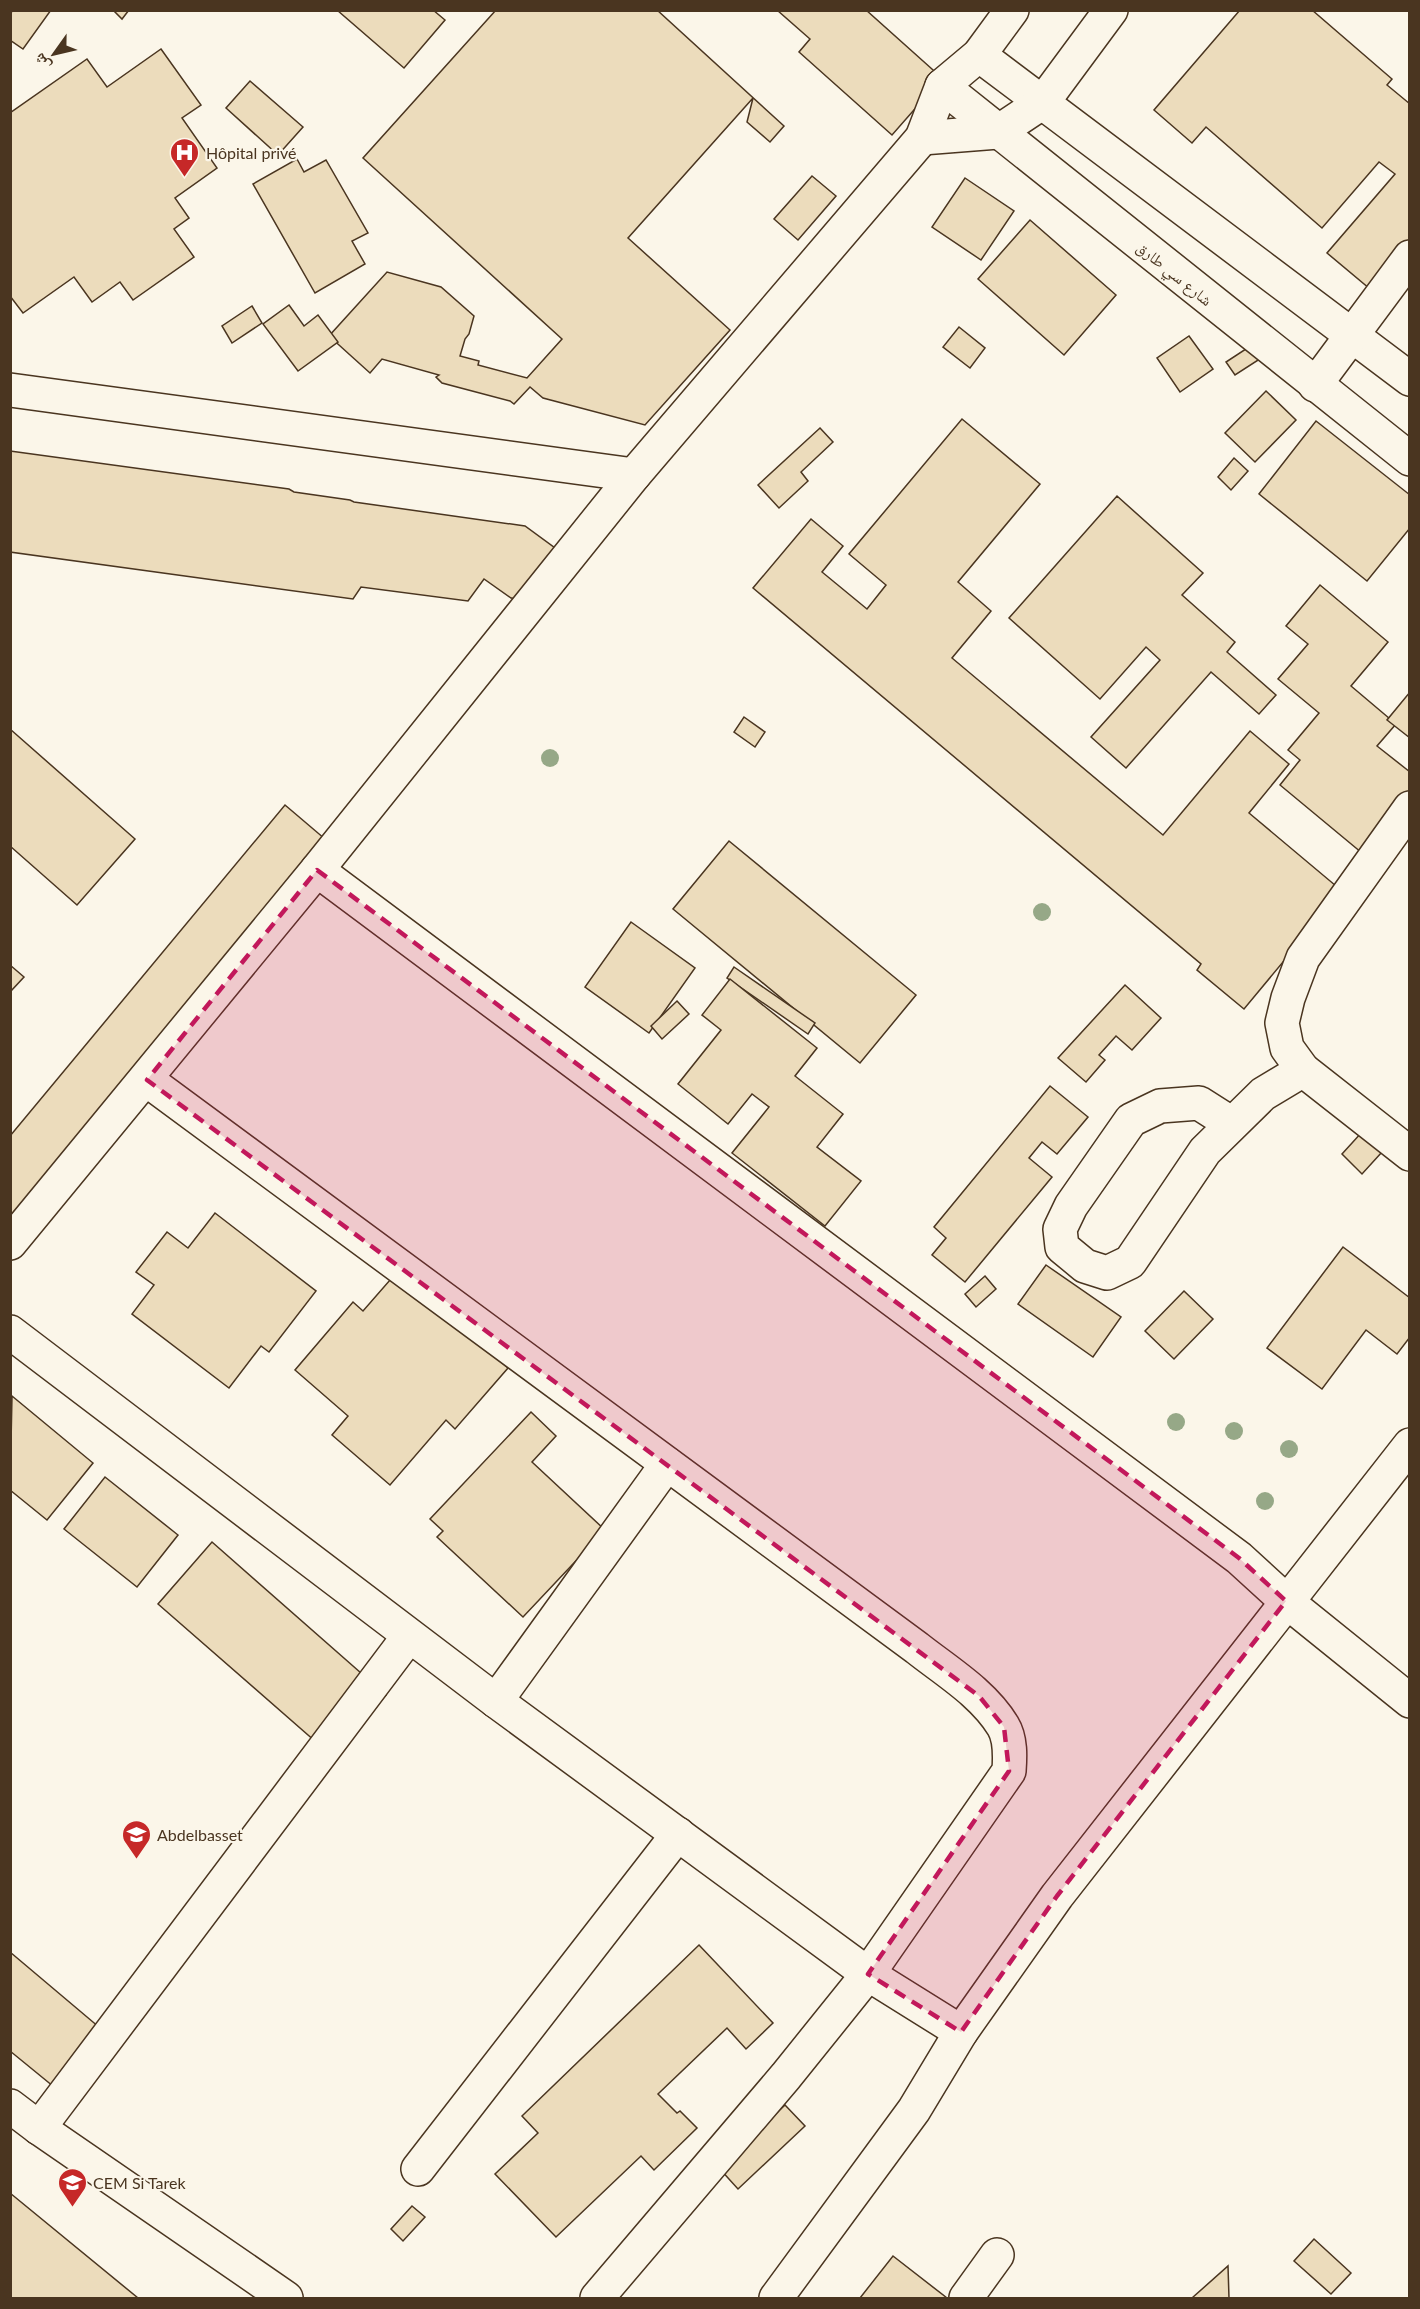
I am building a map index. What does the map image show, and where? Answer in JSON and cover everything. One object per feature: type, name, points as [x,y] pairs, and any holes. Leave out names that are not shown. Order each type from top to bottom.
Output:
[{"type":"street","points":[[10,1243],[147,1080],[634,475],[922,138],[942,87],[979,55],[1012,10]]},
{"type":"street","points":[[922,138],[998,132],[1043,102],[1112,10]]},
{"type":"street","points":[[979,55],[1410,379]]},
{"type":"street","name":"شارع سي طارق","points":[[942,87],[1410,459]]},
{"type":"street","points":[[1315,385],[1410,257]]},
{"type":"street","points":[[10,390],[634,475]]},
{"type":"street","points":[[1410,808],[1303,958],[1288,998],[1282,1023],[1287,1048],[1303,1070],[1410,1154]]},
{"type":"street","points":[[317,870],[1239,1558],[1286,1601],[1410,1701]]},
{"type":"street","points":[[1232,1124],[1199,1103],[1160,1106],[1131,1120],[1071,1206],[1060,1229],[1062,1247],[1085,1266],[1107,1273],[1130,1262],[1205,1150],[1232,1124],[1263,1094],[1303,1070]]},
{"type":"street","points":[[147,1080],[979,1696],[1004,1727],[1010,1754],[1009,1771],[868,1974],[786,2076],[597,2298]]},
{"type":"street","points":[[10,1332],[496,1701],[868,1974],[961,2032]]},
{"type":"street","points":[[776,2298],[914,2110],[961,2032],[1057,1896],[1410,1445]]},
{"type":"street","points":[[496,1701],[667,1464]]},
{"type":"street","points":[[39,2128],[409,1636]]},
{"type":"street","points":[[418,2169],[678,1834]]},
{"type":"street","points":[[10,2106],[286,2298]]},
{"type":"street","points":[[966,2298],[997,2255]]},
{"type":"highlighted area","points":[[317,870],[1239,1558],[1286,1601],[1057,1896],[961,2032],[868,1974],[1009,1771],[1004,1727],[979,1696],[147,1080]]},
{"type":"building","points":[[13,10],[51,10],[23,49],[10,40],[10,14]]},
{"type":"building","points":[[113,10],[129,10],[122,19]]},
{"type":"building","points":[[337,10],[433,10],[445,20],[404,68]]},
{"type":"building","points":[[496,10],[657,10],[784,126],[770,142],[747,122],[753,98],[628,238],[730,330],[645,425],[543,398],[530,387],[514,404],[442,383],[436,377],[439,375],[382,359],[370,373],[329,336],[387,272],[441,287],[474,316],[460,356],[479,361],[478,365],[527,378],[562,339],[363,158]]},
{"type":"building","points":[[777,10],[866,10],[942,78],[892,135],[799,52],[810,39]]},
{"type":"building","points":[[1240,10],[1312,10],[1392,79],[1387,85],[1410,104],[1410,267],[1382,299],[1327,253],[1395,174],[1379,162],[1322,228],[1206,127],[1192,143],[1154,110]]},
{"type":"building","points":[[161,49],[201,105],[182,118],[217,168],[175,198],[189,218],[174,229],[194,257],[133,300],[120,282],[92,302],[74,277],[23,313],[10,296],[10,113],[87,59],[107,87]]},
{"type":"building","points":[[250,81],[303,127],[278,155],[226,108]]},
{"type":"building","points":[[297,159],[304,172],[326,160],[368,233],[352,241],[365,264],[315,293],[253,184]]},
{"type":"building","points":[[812,176],[836,196],[798,240],[774,219]]},
{"type":"building","points":[[965,178],[1014,211],[981,260],[932,227]]},
{"type":"building","points":[[1030,220],[1116,295],[1064,355],[978,279]]},
{"type":"building","points":[[289,305],[304,326],[318,315],[338,342],[298,371],[263,324]]},
{"type":"building","points":[[252,306],[262,323],[232,343],[222,326]]},
{"type":"building","points":[[959,327],[985,348],[970,368],[943,347]]},
{"type":"building","points":[[1189,336],[1213,369],[1180,392],[1157,358]]},
{"type":"building","points":[[1258,341],[1266,355],[1235,375],[1226,362]]},
{"type":"building","points":[[1266,391],[1296,420],[1255,462],[1225,433]]},
{"type":"building","points":[[962,419],[1040,484],[958,582],[991,611],[952,658],[1163,835],[1250,731],[1289,764],[1249,813],[1342,891],[1244,1009],[1197,970],[1201,964],[753,588],[811,519],[843,546],[822,572],[867,609],[886,585],[849,554]]},
{"type":"building","points":[[1316,421],[1410,495],[1410,528],[1367,581],[1259,494]]},
{"type":"building","points":[[820,428],[833,442],[801,472],[808,481],[779,508],[758,485]]},
{"type":"building","points":[[10,451],[289,489],[294,492],[354,502],[525,526],[555,548],[518,599],[511,598],[484,579],[468,601],[361,587],[353,599],[10,552]]},
{"type":"building","points":[[1234,458],[1248,471],[1231,490],[1218,477]]},
{"type":"building","points":[[1117,496],[1203,573],[1182,595],[1235,642],[1227,652],[1276,695],[1259,714],[1211,672],[1126,768],[1091,737],[1160,660],[1146,647],[1100,699],[1009,618]]},
{"type":"building","points":[[1320,585],[1388,642],[1351,686],[1396,724],[1377,746],[1410,772],[1410,795],[1362,853],[1280,785],[1300,760],[1288,750],[1319,713],[1278,679],[1308,644],[1286,626]]},
{"type":"building","points":[[1410,692],[1410,738],[1387,720]]},
{"type":"building","points":[[744,717],[765,732],[755,747],[734,732]]},
{"type":"building","points":[[10,729],[135,839],[77,905],[10,846]]},
{"type":"building","points":[[285,805],[325,839],[10,1217],[10,1136]]},
{"type":"building","points":[[729,841],[916,995],[860,1063],[673,909]]},
{"type":"building","points":[[631,922],[695,968],[649,1033],[585,987]]},
{"type":"building","points":[[10,965],[24,977],[10,992]]},
{"type":"building","points":[[734,967],[815,1023],[808,1034],[727,978]]},
{"type":"building","points":[[730,979],[817,1048],[795,1076],[843,1114],[817,1147],[861,1181],[825,1226],[732,1153],[769,1107],[752,1094],[728,1124],[678,1084],[721,1030],[702,1015]]},
{"type":"building","points":[[1125,985],[1161,1018],[1132,1050],[1116,1036],[1099,1055],[1105,1060],[1086,1082],[1058,1058]]},
{"type":"building","points":[[677,1001],[689,1014],[662,1039],[651,1026]]},
{"type":"building","points":[[1050,1086],[1088,1117],[1057,1154],[1042,1142],[1029,1158],[1052,1177],[965,1282],[932,1255],[946,1238],[934,1227]]},
{"type":"building","points":[[1362,1132],[1382,1152],[1362,1174],[1342,1154]]},
{"type":"building","points":[[215,1213],[316,1291],[269,1352],[261,1346],[229,1388],[132,1314],[154,1285],[136,1272],[167,1232],[188,1248]]},
{"type":"building","points":[[1343,1247],[1410,1298],[1410,1337],[1397,1354],[1366,1330],[1322,1389],[1267,1348]]},
{"type":"building","points":[[1046,1265],[1121,1317],[1093,1357],[1018,1304]]},
{"type":"building","points":[[397,1272],[508,1368],[455,1429],[446,1420],[390,1485],[332,1435],[348,1416],[295,1370],[353,1302],[363,1311]]},
{"type":"building","points":[[985,1276],[996,1289],[976,1307],[965,1294]]},
{"type":"building","points":[[1184,1291],[1213,1319],[1174,1359],[1145,1331]]},
{"type":"building","points":[[12,1396],[93,1463],[47,1520],[10,1490]]},
{"type":"building","points":[[531,1412],[556,1436],[532,1462],[605,1530],[523,1617],[437,1537],[443,1531],[430,1519]]},
{"type":"building","points":[[105,1477],[178,1535],[137,1587],[64,1529]]},
{"type":"building","points":[[212,1542],[386,1695],[332,1756],[158,1604]]},
{"type":"building","points":[[699,1945],[773,2023],[746,2049],[727,2028],[658,2094],[677,2113],[680,2111],[697,2128],[654,2170],[641,2156],[556,2237],[495,2174],[538,2133],[522,2116]]},
{"type":"building","points":[[10,1952],[106,2033],[59,2091],[10,2051]]},
{"type":"building","points":[[785,2105],[805,2126],[738,2189],[719,2168]]},
{"type":"building","points":[[10,2193],[138,2298],[10,2298]]},
{"type":"building","points":[[412,2206],[425,2217],[403,2241],[391,2229]]},
{"type":"building","points":[[1314,2239],[1351,2273],[1331,2294],[1294,2261]]},
{"type":"building","points":[[893,2256],[947,2298],[860,2298]]},
{"type":"building","points":[[1228,2266],[1229,2298],[1192,2298]]},
{"type":"place","name":"Hôpital privé","points":[[185,178]]},
{"type":"place","name":"Abdelbasset","points":[[136,1860]]},
{"type":"place","name":"CEM Si Tarek","points":[[72,2208]]}]
